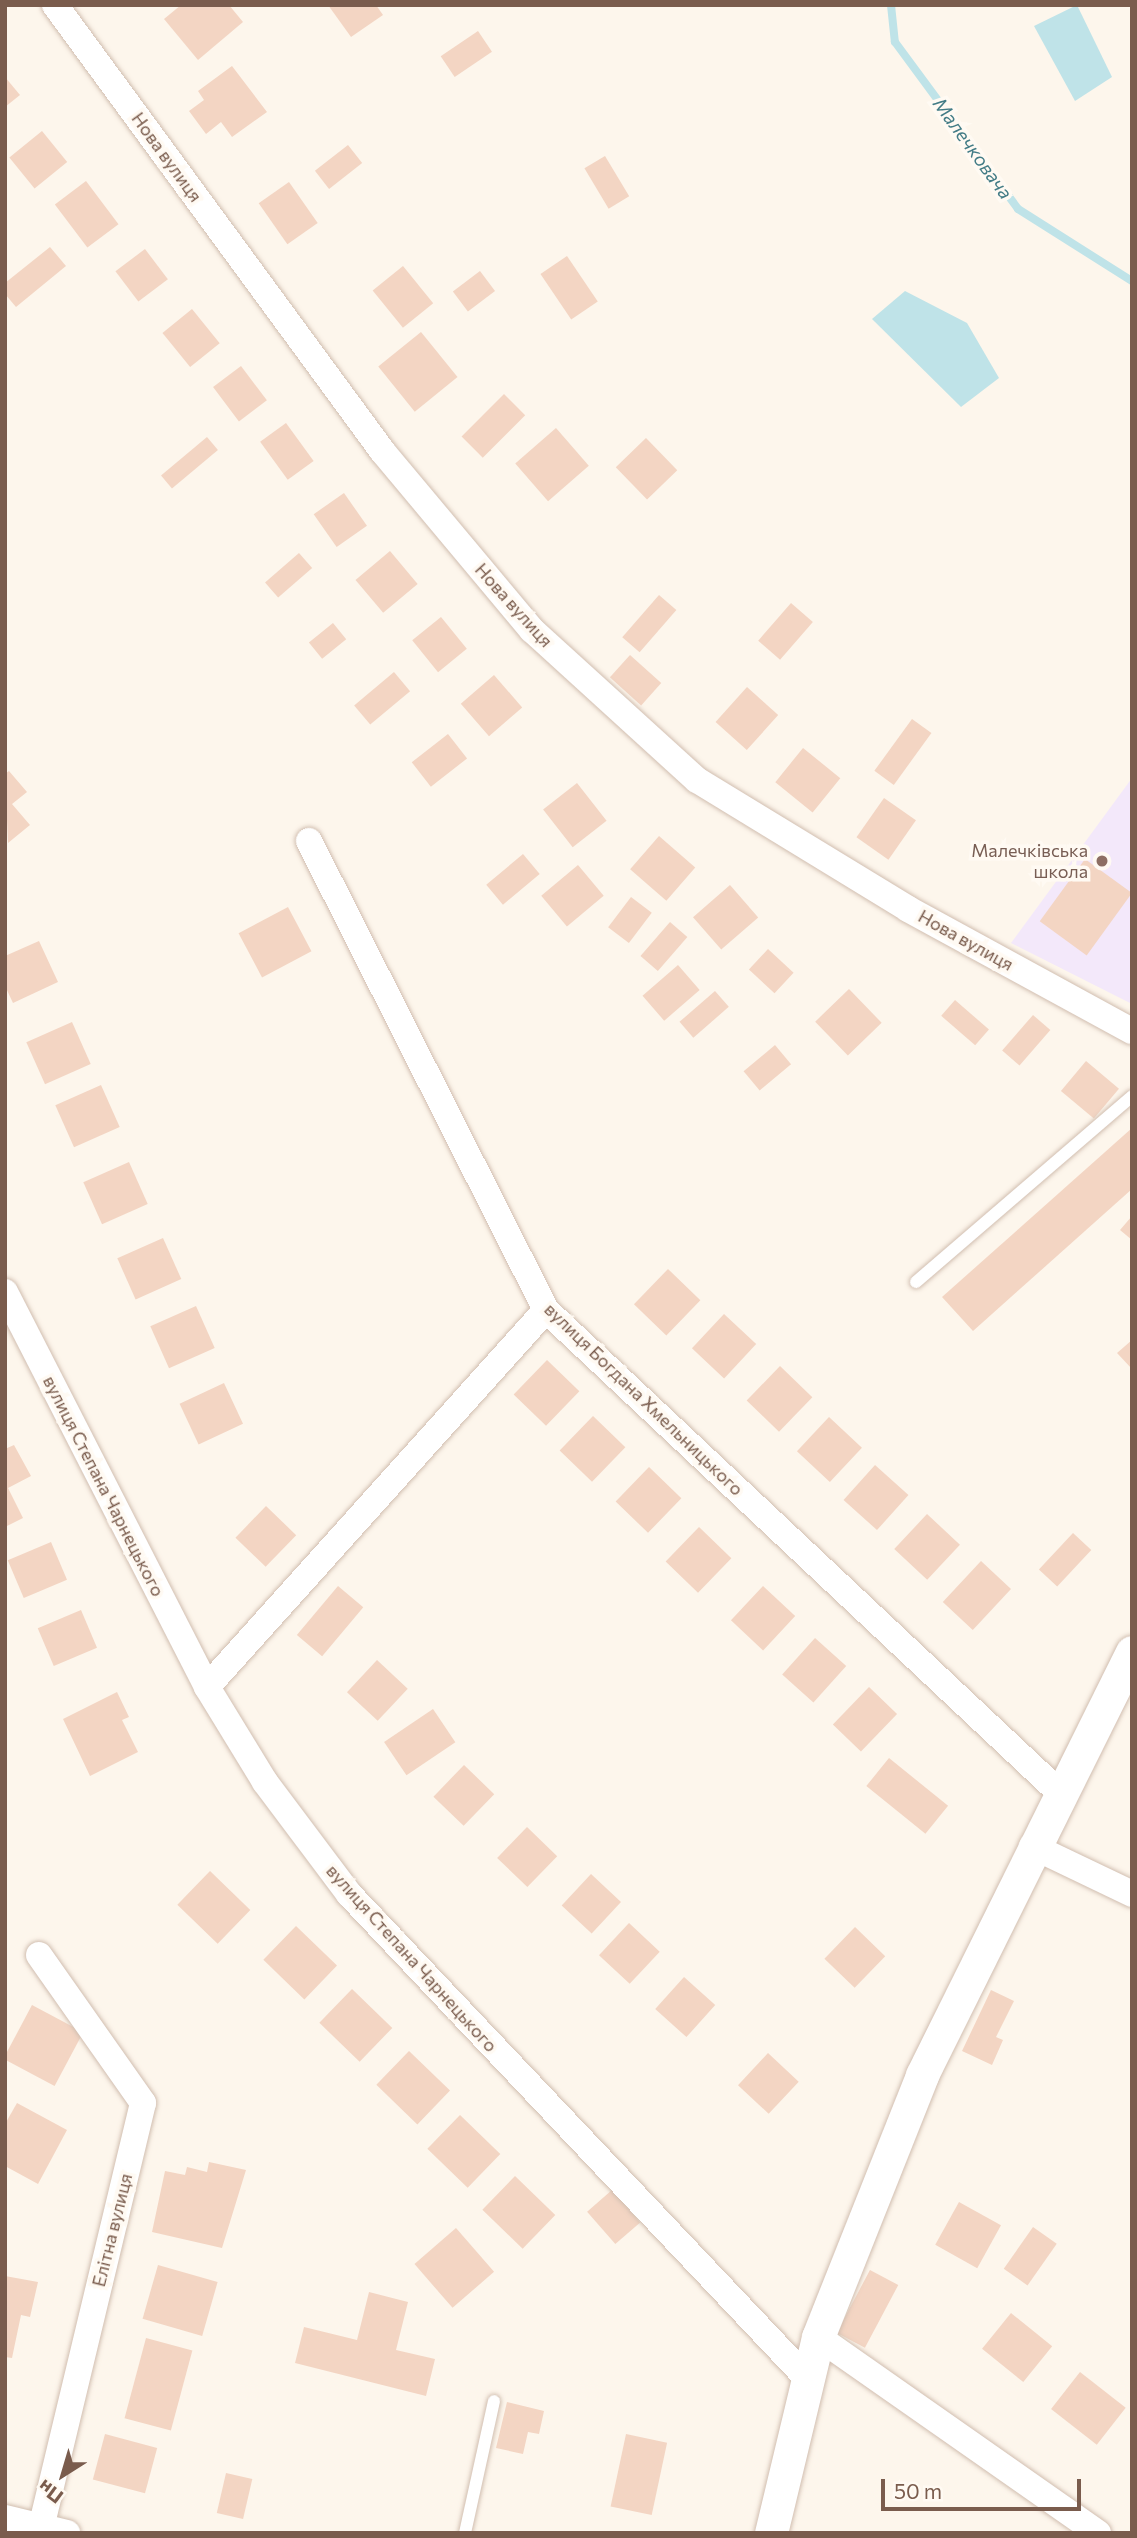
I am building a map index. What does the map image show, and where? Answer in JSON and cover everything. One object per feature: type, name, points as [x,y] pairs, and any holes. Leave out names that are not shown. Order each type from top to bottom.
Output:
[{"type":"street","name":"Нова вулиця","points":[[55,5],[383,452],[532,630],[696,780],[908,909],[1132,1031]]},
{"type":"street","name":"вулиця Богдана Хмельницького","points":[[309,841],[546,1310],[1060,1793]]},
{"type":"street","name":"вулиця Степана Чарнецького","points":[[5,1292],[207,1687],[265,1782],[349,1894],[805,2376]]},
{"type":"street","points":[[207,1687],[546,1310]]},
{"type":"street","points":[[771,2533],[805,2376],[922,2075],[1032,1846],[1132,1652]]},
{"type":"street","points":[[1032,1846],[1132,1895]]},
{"type":"street","name":"Елітна вулиця","points":[[39,1955],[143,2103],[40,2530]]},
{"type":"street","points":[[818,2337],[1098,2533]]},
{"type":"street","points":[[5,2518],[40,2530],[67,2533]]},
{"type":"lane","points":[[916,1282],[1132,1096]]},
{"type":"lane","points":[[465,2533],[494,2402]]},
{"type":"shaded area","name":"Малечківська школа","points":[[1132,778],[1132,1004],[1011,943]]},
{"type":"water","points":[[1077,5],[1112,77],[1075,101],[1034,26]]},
{"type":"water","points":[[905,291],[967,323],[999,378],[961,407],[872,319]]},
{"type":"building","points":[[181,5],[229,5],[243,22],[198,60],[164,19]]},
{"type":"building","points":[[328,5],[376,5],[383,15],[351,37]]},
{"type":"building","points":[[478,31],[492,52],[455,77],[441,56]]},
{"type":"building","points":[[232,66],[267,112],[232,137],[221,122],[206,134],[189,111],[204,100],[198,91]]},
{"type":"building","points":[[5,77],[20,95],[5,107]]},
{"type":"building","points":[[42,131],[67,162],[35,189],[9,157]]},
{"type":"building","points":[[348,145],[362,163],[329,189],[315,171]]},
{"type":"building","points":[[605,156],[629,196],[609,209],[584,168]]},
{"type":"building","points":[[86,181],[118,224],[87,248],[55,204]]},
{"type":"building","points":[[289,182],[318,223],[287,244],[259,203]]},
{"type":"building","points":[[50,247],[66,266],[16,307],[5,294],[5,283]]},
{"type":"building","points":[[145,249],[168,279],[138,302],[115,271]]},
{"type":"building","points":[[567,256],[598,302],[571,319],[540,274]]},
{"type":"building","points":[[403,266],[433,303],[403,328],[373,291]]},
{"type":"building","points":[[480,271],[495,291],[468,311],[453,291]]},
{"type":"building","points":[[192,309],[220,343],[190,367],[162,333]]},
{"type":"building","points":[[421,332],[458,377],[415,412],[378,367]]},
{"type":"building","points":[[241,366],[267,400],[239,421],[213,387]]},
{"type":"building","points":[[504,394],[525,415],[483,458],[462,436]]},
{"type":"building","points":[[286,423],[314,461],[288,480],[260,442]]},
{"type":"building","points":[[556,428],[589,466],[548,501],[515,463]]},
{"type":"building","points":[[207,437],[218,450],[172,489],[161,476]]},
{"type":"building","points":[[646,438],[677,470],[647,500],[616,467]]},
{"type":"building","points":[[344,493],[367,526],[337,547],[314,514]]},
{"type":"building","points":[[390,551],[418,584],[383,613],[356,580]]},
{"type":"building","points":[[299,553],[312,568],[278,598],[265,583]]},
{"type":"building","points":[[659,595],[676,610],[640,652],[622,637]]},
{"type":"building","points":[[791,603],[813,622],[780,660],[758,641]]},
{"type":"building","points":[[441,617],[467,649],[438,672],[412,640]]},
{"type":"building","points":[[333,623],[346,639],[322,659],[309,643]]},
{"type":"building","points":[[630,655],[661,683],[641,705],[610,677]]},
{"type":"building","points":[[394,672],[410,691],[370,725],[354,705]]},
{"type":"building","points":[[494,675],[522,707],[489,736],[461,704]]},
{"type":"building","points":[[747,687],[778,715],[747,750],[716,722]]},
{"type":"building","points":[[912,719],[931,733],[894,785],[874,771]]},
{"type":"building","points":[[448,734],[467,758],[431,787],[412,762]]},
{"type":"building","points":[[803,748],[840,778],[813,812],[775,782]]},
{"type":"building","points":[[9,771],[27,792],[12,804],[30,825],[8,843],[5,774]]},
{"type":"building","points":[[577,783],[607,821],[573,847],[543,809]]},
{"type":"building","points":[[884,798],[916,820],[888,860],[856,837]]},
{"type":"building","points":[[659,836],[695,867],[666,901],[630,869]]},
{"type":"building","points":[[523,854],[540,874],[503,905],[486,885]]},
{"type":"building","points":[[1085,859],[1132,893],[1087,955],[1040,921]]},
{"type":"building","points":[[578,865],[604,896],[567,926],[541,896]]},
{"type":"building","points":[[730,885],[758,917],[721,950],[693,917]]},
{"type":"building","points":[[631,897],[652,913],[629,943],[608,927]]},
{"type":"building","points":[[288,907],[311,951],[262,977],[239,933]]},
{"type":"building","points":[[670,922],[687,937],[658,971],[640,956]]},
{"type":"building","points":[[39,941],[58,982],[13,1003],[5,986],[5,956]]},
{"type":"building","points":[[768,949],[794,973],[775,993],[749,969]]},
{"type":"building","points":[[678,965],[700,990],[664,1021],[643,996]]},
{"type":"building","points":[[849,989],[882,1023],[848,1055],[815,1022]]},
{"type":"building","points":[[715,991],[729,1007],[693,1038],[680,1022]]},
{"type":"building","points":[[955,1000],[989,1030],[975,1045],[941,1016]]},
{"type":"building","points":[[1033,1015],[1050,1030],[1020,1066],[1002,1050]]},
{"type":"building","points":[[72,1022],[91,1064],[45,1084],[26,1042]]},
{"type":"building","points":[[775,1045],[791,1064],[760,1091],[744,1071]]},
{"type":"building","points":[[1086,1061],[1119,1089],[1094,1119],[1061,1091]]},
{"type":"building","points":[[101,1085],[120,1127],[74,1147],[55,1105]]},
{"type":"building","points":[[1132,1128],[1132,1189],[973,1331],[942,1297]]},
{"type":"building","points":[[129,1162],[148,1204],[102,1224],[83,1182]]},
{"type":"building","points":[[1132,1216],[1132,1240],[1120,1230]]},
{"type":"building","points":[[163,1238],[181,1279],[136,1299],[117,1258]]},
{"type":"building","points":[[668,1269],[700,1300],[666,1336],[634,1304]]},
{"type":"building","points":[[196,1306],[215,1348],[169,1368],[150,1326]]},
{"type":"building","points":[[724,1314],[756,1344],[724,1378],[692,1348]]},
{"type":"building","points":[[1132,1340],[1132,1369],[1117,1353]]},
{"type":"building","points":[[547,1360],[579,1391],[546,1426],[514,1395]]},
{"type":"building","points":[[780,1366],[812,1397],[779,1432],[747,1401]]},
{"type":"building","points":[[224,1383],[243,1424],[199,1444],[180,1404]]},
{"type":"building","points":[[593,1416],[625,1447],[592,1482],[560,1451]]},
{"type":"building","points":[[829,1417],[862,1448],[830,1482],[797,1451]]},
{"type":"building","points":[[14,1445],[31,1476],[8,1488],[23,1518],[5,1527],[5,1449]]},
{"type":"building","points":[[875,1465],[908,1495],[877,1530],[844,1500]]},
{"type":"building","points":[[649,1467],[681,1498],[648,1533],[616,1502]]},
{"type":"building","points":[[266,1506],[296,1535],[266,1567],[235,1538]]},
{"type":"building","points":[[927,1514],[960,1545],[927,1580],[894,1549]]},
{"type":"building","points":[[699,1527],[731,1558],[698,1593],[666,1562]]},
{"type":"building","points":[[1073,1533],[1091,1550],[1057,1587],[1039,1570]]},
{"type":"building","points":[[51,1542],[67,1580],[24,1598],[8,1560]]},
{"type":"building","points":[[981,1561],[1011,1589],[973,1630],[943,1602]]},
{"type":"building","points":[[338,1586],[363,1607],[322,1656],[297,1635]]},
{"type":"building","points":[[763,1586],[795,1616],[763,1650],[731,1620]]},
{"type":"building","points":[[81,1610],[97,1648],[54,1666],[38,1628]]},
{"type":"building","points":[[815,1638],[846,1666],[813,1703],[782,1674]]},
{"type":"building","points":[[377,1660],[408,1689],[378,1721],[347,1692]]},
{"type":"building","points":[[869,1687],[897,1714],[861,1751],[833,1724]]},
{"type":"building","points":[[117,1692],[129,1717],[122,1720],[138,1752],[90,1776],[63,1719]]},
{"type":"building","points":[[433,1709],[455,1742],[406,1775],[384,1742]]},
{"type":"building","points":[[889,1758],[948,1806],[925,1834],[866,1786]]},
{"type":"building","points":[[464,1765],[494,1794],[464,1826],[433,1797]]},
{"type":"building","points":[[527,1827],[557,1856],[527,1887],[497,1858]]},
{"type":"building","points":[[210,1871],[250,1910],[218,1944],[177,1905]]},
{"type":"building","points":[[591,1874],[621,1902],[592,1933],[562,1905]]},
{"type":"building","points":[[629,1923],[660,1952],[630,1984],[599,1955]]},
{"type":"building","points":[[296,1926],[337,1966],[304,1999],[263,1960]]},
{"type":"building","points":[[855,1927],[885,1956],[855,1988],[824,1959]]},
{"type":"building","points":[[684,1977],[715,2005],[686,2037],[655,2009]]},
{"type":"building","points":[[352,1989],[392,2028],[360,2062],[319,2023]]},
{"type":"building","points":[[991,1990],[1014,2001],[996,2037],[1003,2040],[992,2065],[962,2051]]},
{"type":"building","points":[[32,2005],[83,2032],[55,2086],[5,2060]]},
{"type":"building","points":[[409,2051],[450,2091],[417,2124],[376,2085]]},
{"type":"building","points":[[768,2053],[799,2082],[769,2114],[738,2085]]},
{"type":"building","points":[[17,2103],[67,2130],[38,2184],[5,2166],[5,2124]]},
{"type":"building","points":[[460,2115],[500,2154],[468,2188],[427,2149]]},
{"type":"building","points":[[209,2162],[246,2170],[222,2248],[152,2232],[165,2171],[185,2175],[187,2167],[207,2172]]},
{"type":"building","points":[[515,2176],[555,2215],[523,2249],[482,2210]]},
{"type":"building","points":[[612,2190],[640,2222],[615,2244],[587,2212]]},
{"type":"building","points":[[959,2202],[1001,2225],[977,2268],[935,2245]]},
{"type":"building","points":[[1033,2227],[1057,2244],[1028,2285],[1004,2269]]},
{"type":"building","points":[[456,2228],[494,2272],[453,2308],[414,2264]]},
{"type":"building","points":[[158,2265],[218,2282],[202,2336],[143,2319]]},
{"type":"building","points":[[870,2270],[898,2285],[865,2348],[837,2333]]},
{"type":"building","points":[[5,2276],[38,2282],[30,2317],[21,2315],[12,2358],[5,2357]]},
{"type":"building","points":[[369,2292],[408,2302],[396,2350],[435,2359],[426,2396],[295,2363],[304,2327],[357,2340]]},
{"type":"building","points":[[1011,2313],[1052,2346],[1023,2382],[982,2349]]},
{"type":"building","points":[[146,2338],[192,2350],[171,2431],[125,2418]]},
{"type":"building","points":[[1080,2372],[1126,2408],[1097,2445],[1051,2409]]},
{"type":"building","points":[[507,2402],[544,2411],[539,2434],[528,2432],[523,2454],[496,2448]]},
{"type":"building","points":[[105,2434],[157,2448],[145,2493],[93,2479]]},
{"type":"building","points":[[626,2434],[667,2443],[652,2515],[611,2506]]},
{"type":"building","points":[[226,2473],[252,2479],[243,2519],[217,2513]]},
{"type":"waterway","name":"Малечковача","points":[[891,5],[895,42],[1018,209],[1132,281]]},
{"type":"place","name":"Малечківська школа","points":[[1102,861]]}]
